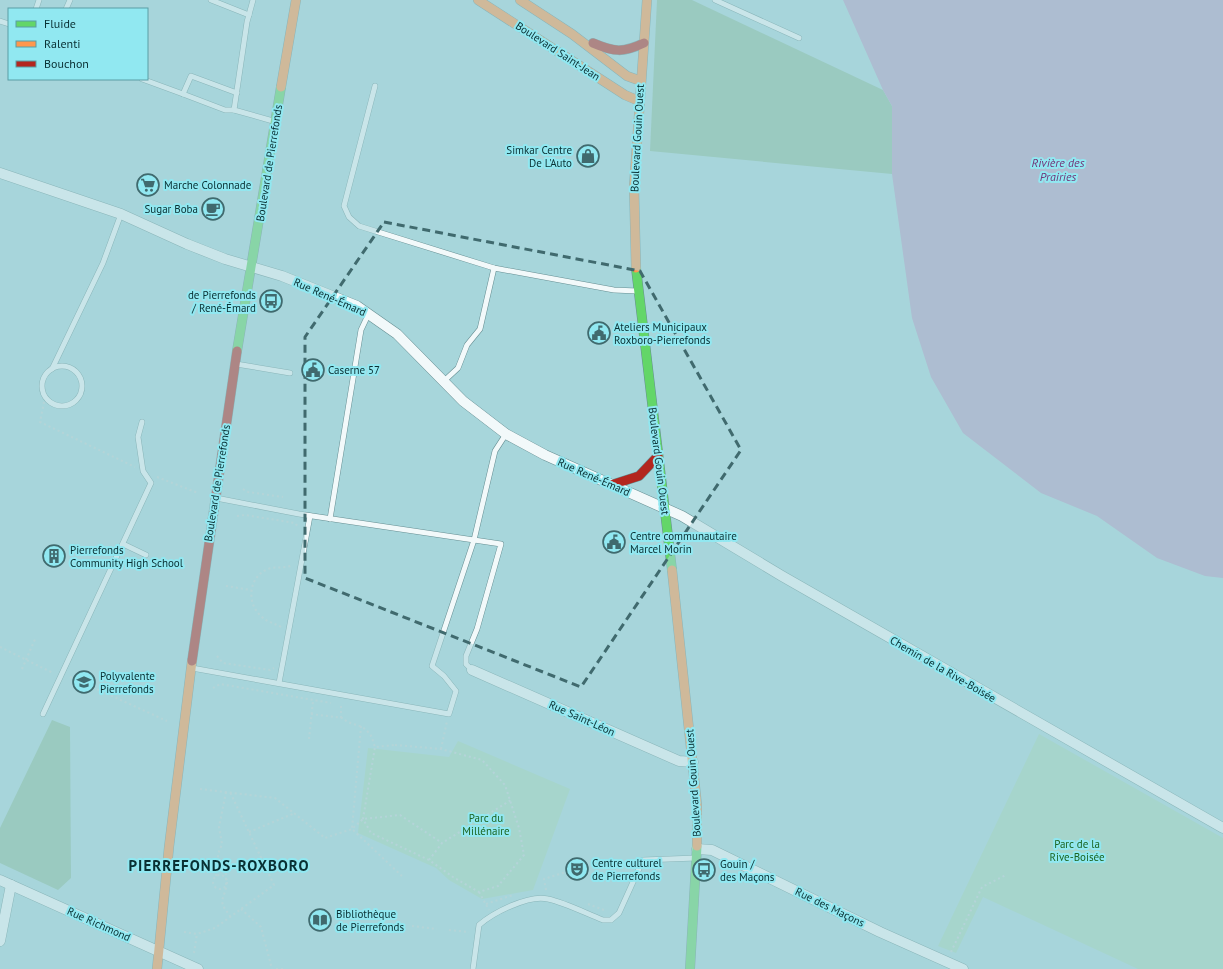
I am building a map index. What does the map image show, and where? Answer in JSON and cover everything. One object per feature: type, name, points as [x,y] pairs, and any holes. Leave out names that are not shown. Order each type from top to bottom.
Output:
[{"type":"street","name":"Boulevard de Pierrefonds","points":[[157,969],[191,668],[214,497],[296,0]]},
{"type":"street","name":"Boulevard Saint-Jean","points":[[478,0],[625,95],[639,101]]},
{"type":"street","name":"Boulevard Saint-Jean","points":[[520,0],[572,34],[627,76],[641,81]]},
{"type":"street","name":"Boulevard Gouin Ouest","points":[[647,0],[633,208],[638,291],[693,762],[698,820],[690,969]]},
{"type":"street","points":[[572,34],[609,51],[618,52],[630,50],[644,43]]},
{"type":"street","name":"Rue René-Émard","points":[[0,174],[121,214],[187,244],[282,276],[326,293],[369,313],[397,334],[469,407],[506,434],[545,455],[664,508]]},
{"type":"street","points":[[611,485],[639,476],[658,456]]},
{"type":"street","name":"Chemin de la Rive-Boisée","points":[[664,508],[706,530],[782,576],[1223,828]]},
{"type":"street","name":"Rue Saint-Léon","points":[[472,670],[679,761],[693,762]]},
{"type":"street","name":"Rue des Maçons","points":[[697,854],[712,850],[945,965],[963,969]]},
{"type":"street","name":"Rue Richmond","points":[[0,880],[159,950],[198,969]]},
{"type":"street","points":[[0,941],[10,885]]},
{"type":"lane","points":[[211,0],[249,15]]},
{"type":"lane","points":[[234,110],[249,15],[253,0]]},
{"type":"lane","points":[[715,0],[799,38]]},
{"type":"lane","points":[[183,94],[191,76],[237,94]]},
{"type":"lane","points":[[145,80],[225,110],[234,110],[276,122]]},
{"type":"lane","points":[[375,86],[344,206],[348,217],[358,226],[494,268],[614,290],[638,291]]},
{"type":"lane","points":[[52,369],[64,366],[76,372],[80,377],[81,390],[75,401],[62,406],[55,405],[44,397],[42,384],[43,378],[52,369],[103,263],[121,214]]},
{"type":"lane","points":[[444,381],[458,368],[467,345],[480,329],[494,268]]},
{"type":"lane","points":[[330,519],[361,330],[369,313]]},
{"type":"lane","points":[[236,364],[290,373]]},
{"type":"lane","points":[[43,714],[151,483],[143,471],[138,437],[142,422]]},
{"type":"lane","points":[[191,668],[449,714],[456,691],[444,676],[432,666],[474,540],[495,451],[506,434]]},
{"type":"lane","points":[[214,497],[310,516],[501,544],[477,629],[466,656],[466,664],[472,670]]},
{"type":"lane","points":[[279,683],[310,516]]},
{"type":"lane","points":[[123,544],[146,554]]},
{"type":"lane","points":[[473,969],[479,925],[492,914],[533,898],[547,898],[603,920],[611,920],[619,913],[643,860],[697,854]]},
{"type":"path","points":[[44,397],[40,422],[143,471],[198,493]]},
{"type":"path","points":[[243,489],[248,492],[283,497]]},
{"type":"path","points":[[238,516],[245,515],[295,523],[299,528],[298,535]]},
{"type":"path","points":[[284,633],[282,628],[267,621],[257,612],[253,606],[251,590],[254,582],[266,570],[274,567],[287,568],[294,563]]},
{"type":"path","points":[[226,586],[251,590]]},
{"type":"path","points":[[22,670],[36,637]]},
{"type":"path","points":[[0,648],[56,674]]},
{"type":"path","points":[[217,656],[223,663],[270,670],[278,664]]},
{"type":"path","points":[[70,677],[167,721]]},
{"type":"path","points":[[213,688],[220,684],[342,704],[341,718]]},
{"type":"path","points":[[309,739],[313,700]]},
{"type":"path","points":[[312,714],[341,718],[348,724],[362,726],[369,732],[375,747],[363,819],[371,832],[428,860],[479,892],[492,914]]},
{"type":"path","points":[[352,829],[362,726]]},
{"type":"path","points":[[441,749],[445,732]]},
{"type":"path","points":[[375,747],[395,745],[441,749],[482,760],[506,785],[524,855],[498,886],[479,892]]},
{"type":"path","points":[[200,789],[275,798],[325,838],[352,829],[363,819],[400,815],[442,843]]},
{"type":"path","points":[[226,792],[219,827],[222,844],[218,854],[216,876],[213,881],[214,886],[218,888],[224,887],[226,881]]},
{"type":"path","points":[[184,932],[197,934],[215,928],[274,885],[230,792]]},
{"type":"path","points":[[428,860],[442,843],[511,800]]},
{"type":"path","points":[[249,832],[295,813]]},
{"type":"path","points":[[352,829],[404,878]]},
{"type":"path","points":[[218,862],[226,874],[222,901],[223,906],[230,916]]},
{"type":"path","points":[[547,895],[544,879],[566,872]]},
{"type":"path","points":[[945,965],[982,887],[1006,875]]},
{"type":"path","points":[[216,876],[222,876],[226,881]]},
{"type":"path","points":[[241,909],[261,927],[272,969]]},
{"type":"path","points":[[412,926],[437,929]]},
{"type":"path","points":[[449,930],[469,932]]},
{"type":"path","points":[[194,953],[197,934]]},
{"type":"path","points":[[276,969],[286,969]]},
{"type":"highlighted area","points":[[384,222],[640,271],[741,450],[581,687],[305,578],[305,337]]},
{"type":"green space","points":[[657,0],[692,0],[883,90],[892,106],[892,174],[650,151]]},
{"type":"green space","points":[[52,720],[70,727],[71,878],[58,890],[0,863],[0,828]]},
{"type":"green space","name":"Parc de la Rive-Boisée","points":[[1039,734],[1223,838],[1223,969],[1138,969],[983,897],[956,953],[938,946]]},
{"type":"green space","name":"Parc du Millénaire","points":[[458,741],[570,789],[533,890],[482,899],[449,880],[436,868],[358,833],[368,748],[449,757]]},
{"type":"water","name":"Rivière des Prairies","points":[[843,0],[1223,0],[1223,578],[1205,576],[1157,558],[1097,516],[1041,493],[963,433],[931,377],[912,318],[892,174],[892,106],[883,90]]},
{"type":"traffic: fast","points":[[237,351],[281,87]]},
{"type":"traffic: fast","points":[[636,268],[672,570]]},
{"type":"traffic: fast","points":[[690,969],[697,846]]},
{"type":"traffic: slow","points":[[281,87],[296,0]]},
{"type":"traffic: slow","points":[[478,0],[625,95],[639,101]]},
{"type":"traffic: slow","points":[[520,0],[572,34],[627,76],[641,81]]},
{"type":"traffic: slow","points":[[636,268],[634,186],[647,0]]},
{"type":"traffic: slow","points":[[672,570],[697,805],[697,846]]},
{"type":"traffic: slow","points":[[157,969],[169,847],[192,661]]},
{"type":"traffic: jam","points":[[593,43],[613,50],[624,50],[644,43]]},
{"type":"traffic: jam","points":[[192,661],[237,351]]},
{"type":"traffic: jam","points":[[611,485],[639,476],[658,456]]},
{"type":"place","name":"Simkar Centre De L'Auto","points":[[588,156]]},
{"type":"place","name":"Marche Colonnade","points":[[148,185]]},
{"type":"place","name":"Sugar Boba","points":[[213,209]]},
{"type":"place","name":"de Pierrefonds / René-Émard","points":[[271,301]]},
{"type":"place","name":"Ateliers Municipaux Roxboro-Pierrefonds","points":[[599,333]]},
{"type":"place","name":"Caserne 57","points":[[313,370]]},
{"type":"place","name":"Centre communautaire Marcel Morin","points":[[614,542]]},
{"type":"place","name":"Pierrefonds Community High School","points":[[54,556]]},
{"type":"place","name":"Polyvalente Pierrefonds","points":[[84,682]]},
{"type":"place","name":"Centre culturel de Pierrefonds","points":[[577,869]]},
{"type":"place","name":"Gouin / des Maçons","points":[[704,870]]},
{"type":"place","name":"Bibliothèque de Pierrefonds","points":[[320,920]]},
{"type":"district","name":"PIERREFONDS-ROXBORO","points":[[219,866]]}]
